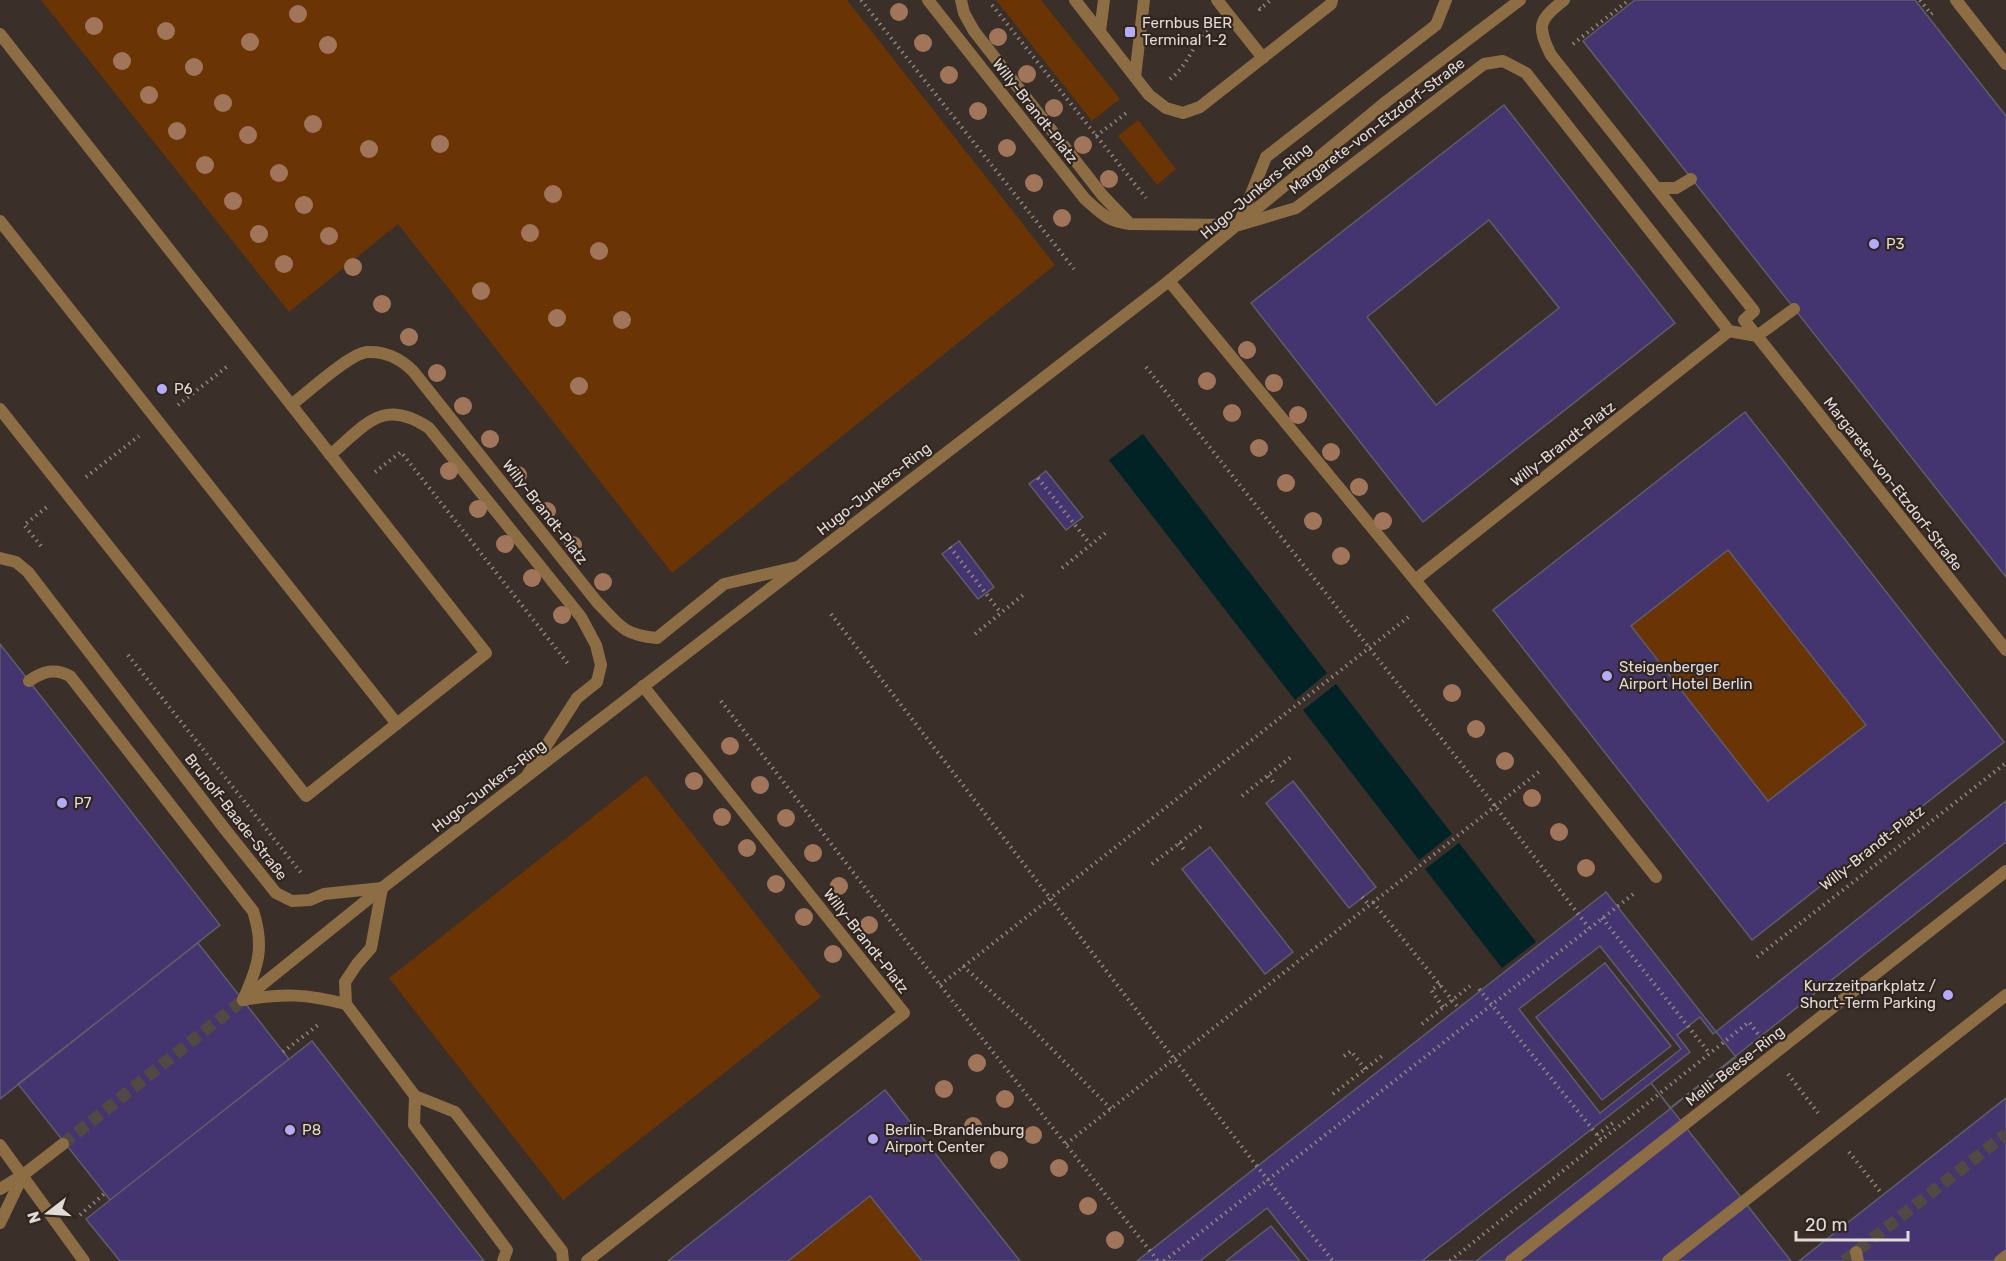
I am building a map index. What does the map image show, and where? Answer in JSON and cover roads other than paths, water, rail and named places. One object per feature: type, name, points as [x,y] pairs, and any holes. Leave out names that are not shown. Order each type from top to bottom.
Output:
[{"type":"street","name":"Willy-Brandt-Platz","points":[[928,0],[1085,199],[1102,215],[1114,222],[1130,224],[1239,225]]},
{"type":"street","name":"Willy-Brandt-Platz","points":[[961,0],[964,13],[974,32],[1103,196],[1130,224]]},
{"type":"street","points":[[1075,0],[1149,95],[1166,108],[1183,113],[1200,107],[1331,4],[1332,0]]},
{"type":"street","points":[[1100,31],[1104,0]]},
{"type":"street","points":[[1134,76],[1144,0]]},
{"type":"street","points":[[1217,0],[1263,58]]},
{"type":"street","points":[[1239,225],[1266,157],[1436,25],[1446,0]]},
{"type":"street","name":"Hugo-Junkers-Ring","points":[[243,999],[382,888],[1169,281],[1387,101],[1520,0]]},
{"type":"street","points":[[1564,0],[1546,14],[1541,24],[1545,42],[1554,59],[1754,312],[1744,320]]},
{"type":"street","points":[[1956,0],[2006,64]]},
{"type":"street","points":[[0,34],[486,653],[306,796],[0,409]]},
{"type":"street","name":"Margarete-von-Etzdorf-Straße","points":[[1239,225],[1296,208],[1484,64],[1503,61],[1526,73],[1730,331]]},
{"type":"street","points":[[1657,188],[1676,188],[1691,179]]},
{"type":"street","points":[[0,221],[397,724]]},
{"type":"street","points":[[1169,281],[1559,755],[1656,877]]},
{"type":"street","points":[[1730,331],[1757,336],[1794,309]]},
{"type":"street","name":"Willy-Brandt-Platz","points":[[1415,580],[1744,320]]},
{"type":"street","name":"Margarete-von-Etzdorf-Straße","points":[[1744,320],[2006,650]]},
{"type":"street","name":"Willy-Brandt-Platz","points":[[291,405],[346,362],[366,352],[384,354],[401,360],[413,371],[597,602],[619,626],[635,636],[657,638],[724,584],[797,567]]},
{"type":"street","points":[[330,455],[373,418],[388,414],[402,415],[423,424],[429,428],[581,617],[596,645],[601,666],[597,682],[577,698],[526,777]]},
{"type":"street","name":"Brunolf-Baade-Straße","points":[[0,558],[16,562],[28,572],[276,893],[292,902],[310,900],[324,894],[382,888]]},
{"type":"street","points":[[29,681],[39,674],[51,671],[61,671],[70,676],[253,911],[259,929],[260,950],[256,970],[243,999]]},
{"type":"street","name":"Willy-Brandt-Platz","points":[[587,1261],[904,1013],[644,686]]},
{"type":"street","name":"Melli-Beese-Ring","points":[[1511,1261],[2006,871]]},
{"type":"street","points":[[382,888],[371,948],[345,982],[346,1004],[415,1096],[455,1112],[562,1251],[563,1261]]},
{"type":"street","points":[[243,999],[297,994],[346,1004]]},
{"type":"street","points":[[1668,1261],[2006,995]]},
{"type":"street","points":[[415,1096],[414,1125],[507,1250],[503,1261]]},
{"type":"street","points":[[0,1144],[84,1261]]},
{"type":"street","points":[[0,1189],[23,1175],[63,1144]]},
{"type":"street","points":[[0,1223],[23,1175]]},
{"type":"street","points":[[2000,1261],[2006,1257]]},
{"type":"water","points":[[1143,434],[1327,673],[1295,700],[1109,460]]},
{"type":"water","points":[[1336,684],[1452,834],[1419,860],[1303,710]]},
{"type":"water","points":[[1459,843],[1536,942],[1502,968],[1425,869]]},
{"type":"tunnel","points":[[63,1144],[243,1000]]},
{"type":"tunnel","points":[[1844,1261],[2006,1134]]},
{"type":"place","name":"Fernbus BER Terminal 1-2","points":[[1130,32]]},
{"type":"place","name":"P3","points":[[1874,244]]},
{"type":"place","name":"P6","points":[[162,389]]},
{"type":"place","name":"Steigenberger Airport Hotel Berlin","points":[[1607,676]]},
{"type":"place","name":"P7","points":[[62,803]]},
{"type":"place","name":"Kurzzeitparkplatz / Short-Term Parking","points":[[1948,995]]},
{"type":"place","name":"P8","points":[[290,1130]]},
{"type":"place","name":"Berlin-Brandenburg Airport Center","points":[[873,1139]]}]
